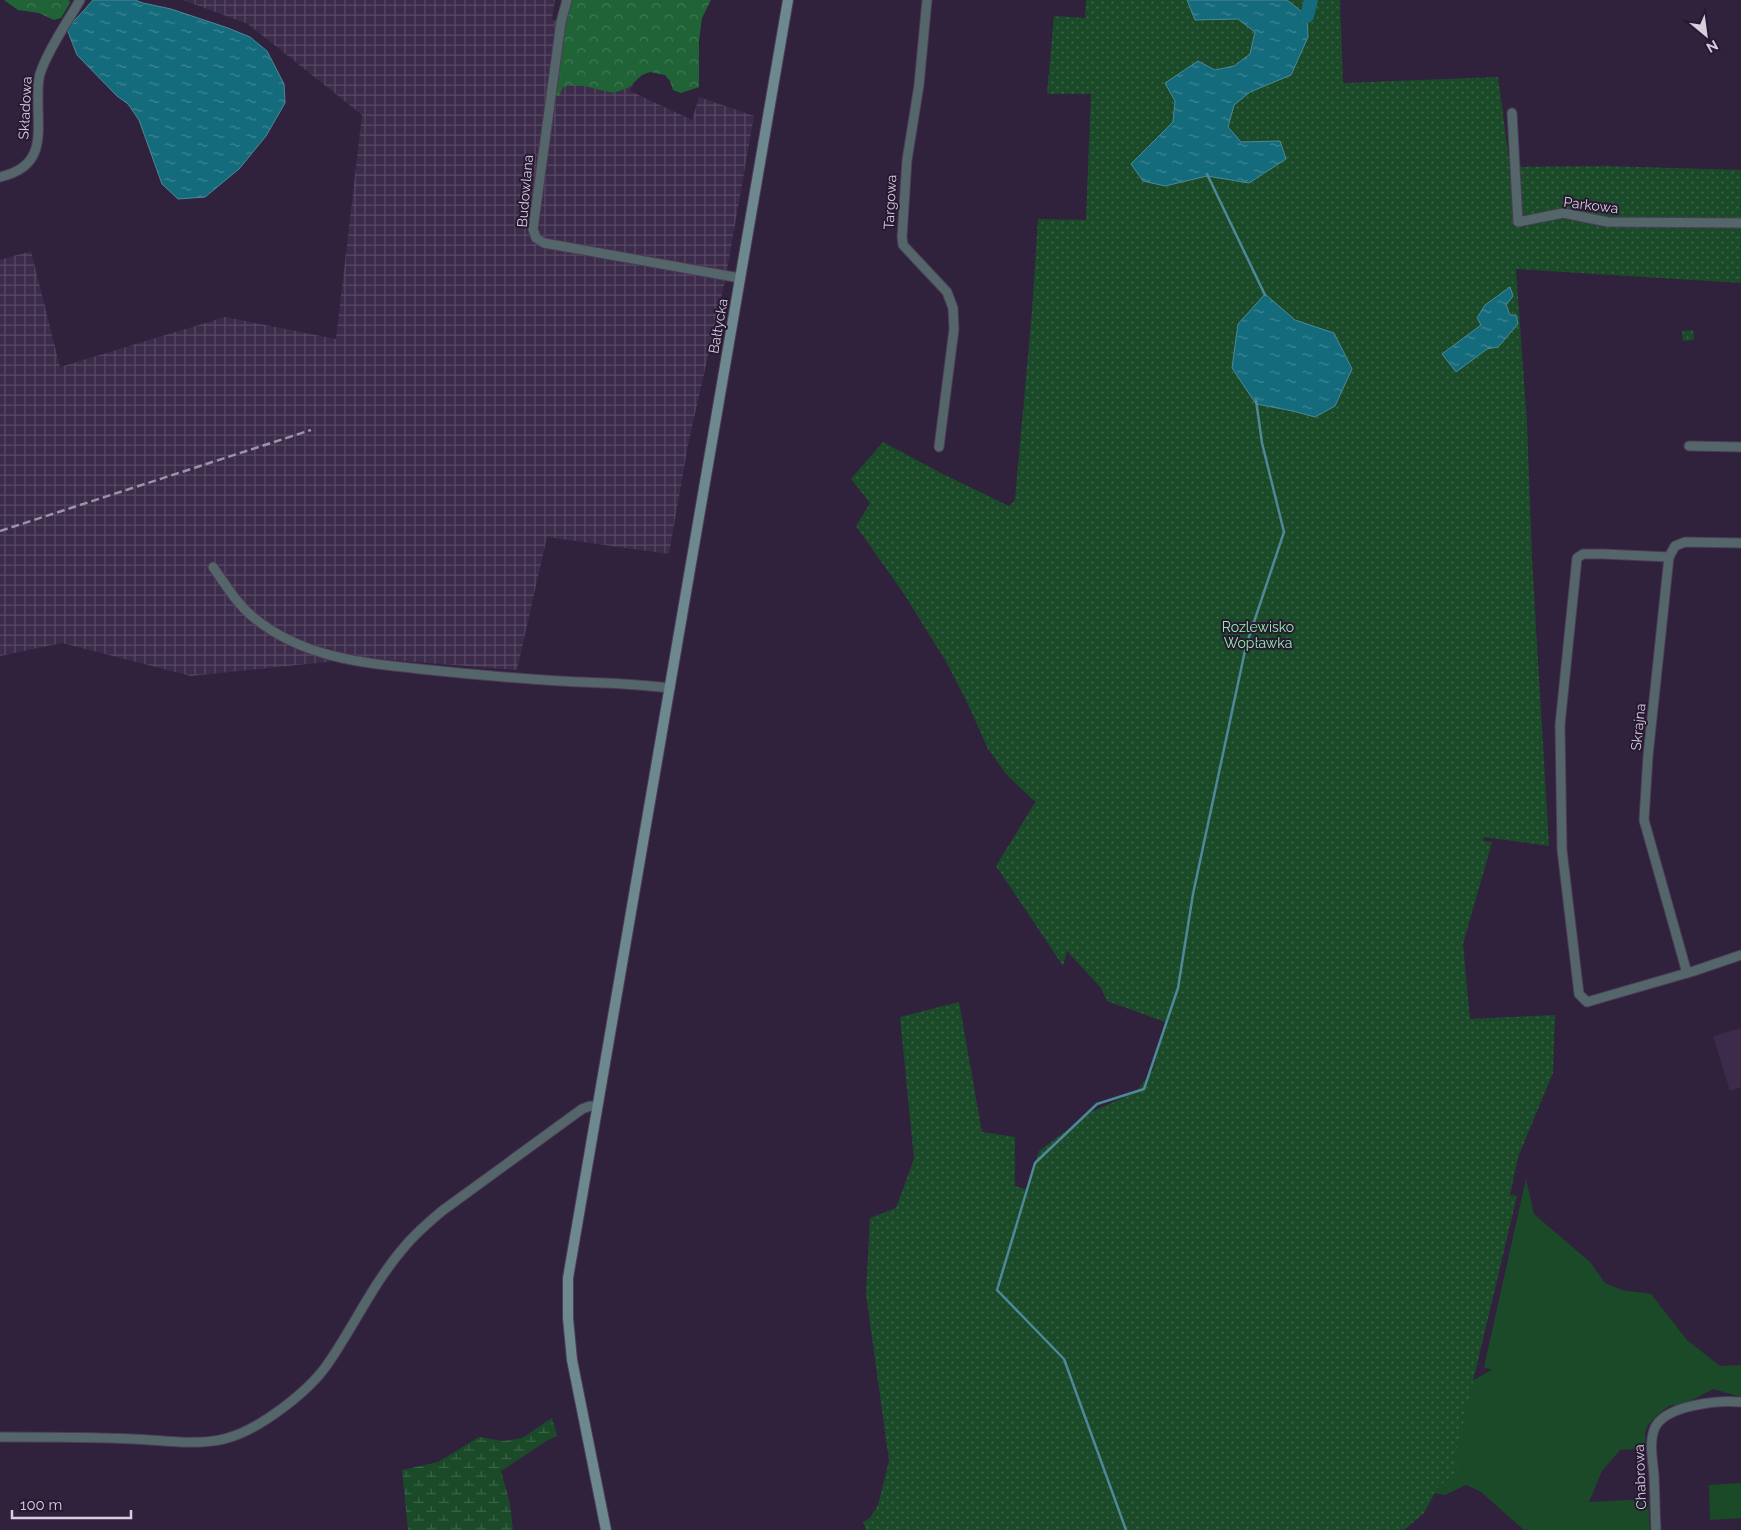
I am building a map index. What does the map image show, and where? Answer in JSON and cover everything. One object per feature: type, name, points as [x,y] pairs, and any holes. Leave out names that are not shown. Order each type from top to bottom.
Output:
[{"type":"main road","name":"Bałtycka","points":[[606,1530],[572,1360],[567,1299],[570,1263],[788,0]]},
{"type":"street","name":"Składowa","points":[[0,177],[21,170],[33,157],[38,147],[38,86],[40,72],[80,0]]},
{"type":"street","name":"Budowlana","points":[[566,0],[561,22],[537,191],[533,229],[536,238],[544,243],[574,249],[740,278]]},
{"type":"street","name":"Targowa","points":[[927,0],[919,85],[907,160],[902,238],[903,245],[947,292],[953,308],[954,329],[939,447]]},
{"type":"street","name":"Parkowa","points":[[1512,113],[1518,222],[1563,213],[1608,222],[1741,223]]},
{"type":"street","points":[[1689,446],[1741,447]]},
{"type":"street","points":[[1741,543],[1685,542],[1675,546],[1669,557],[1583,554],[1577,558],[1560,725],[1562,850],[1579,994],[1586,1002],[1687,973],[1741,955]]},
{"type":"street","name":"Skrajna","points":[[1669,557],[1648,756],[1644,820],[1687,973]]},
{"type":"street","points":[[213,567],[244,610],[254,619],[282,637],[304,648],[337,658],[368,664],[502,678],[670,688]]},
{"type":"street","points":[[0,1437],[202,1442],[224,1439],[240,1434],[292,1402],[312,1384],[329,1364],[391,1264],[424,1226],[582,1109],[590,1106],[597,1107]]},
{"type":"street","name":"Chabrowa","points":[[1656,1530],[1652,1444],[1654,1428],[1666,1416],[1683,1408],[1723,1402],[1741,1402]]},
{"type":"shaded area","points":[[183,0],[555,0],[552,19],[639,71],[630,91],[692,120],[699,97],[754,116],[726,276],[688,445],[669,554],[547,537],[517,670],[365,658],[191,676],[62,643],[0,656],[0,260],[31,251],[60,367],[225,317],[336,339],[362,115],[248,24]]},
{"type":"shaded area","points":[[1741,1028],[1741,1087],[1730,1091],[1713,1036]]},
{"type":"green space","points":[[4,0],[69,0],[70,3],[61,18],[54,20],[39,13],[18,10]]},
{"type":"green space","points":[[571,0],[711,0],[702,18],[699,41],[699,87],[681,93],[673,90],[670,81],[665,75],[650,72],[642,75],[628,88],[613,93],[573,85],[563,87],[559,96],[552,96],[563,30]]},
{"type":"green space","name":"Rozlewisko Wopławka","points":[[1086,0],[1340,0],[1343,83],[1498,77],[1510,167],[1604,166],[1741,170],[1741,283],[1516,269],[1527,423],[1532,559],[1549,846],[1484,837],[1483,841],[1492,842],[1463,944],[1470,1019],[1555,1015],[1553,1073],[1518,1157],[1510,1195],[1517,1196],[1456,1453],[1457,1472],[1438,1487],[1424,1513],[1404,1530],[866,1530],[863,1522],[870,1518],[878,1505],[889,1461],[866,1294],[870,1218],[896,1208],[914,1159],[900,1017],[959,1002],[982,1132],[1015,1137],[1015,1186],[1027,1190],[1039,1151],[1091,1112],[1136,1092],[1153,1070],[1165,1022],[1107,1001],[1101,988],[1067,951],[1063,966],[996,866],[1036,801],[1007,775],[988,749],[967,702],[945,660],[904,594],[856,526],[870,503],[851,479],[883,442],[1009,506],[1015,500],[1032,311],[1038,219],[1086,220],[1091,94],[1047,94],[1054,16],[1085,18]]},
{"type":"green space","points":[[1693,330],[1694,340],[1683,341],[1682,331]]},
{"type":"green space","points":[[1526,1179],[1534,1214],[1590,1262],[1605,1283],[1622,1290],[1651,1294],[1687,1340],[1720,1366],[1741,1365],[1741,1397],[1713,1389],[1684,1404],[1669,1406],[1648,1425],[1645,1433],[1646,1448],[1620,1450],[1602,1471],[1589,1502],[1648,1499],[1650,1530],[1524,1530],[1481,1492],[1466,1485],[1445,1495],[1415,1490],[1466,1384],[1492,1370],[1484,1367]]},
{"type":"green space","points":[[552,1418],[557,1436],[501,1471],[510,1504],[512,1530],[408,1530],[402,1470],[438,1462],[479,1437],[503,1441],[522,1438]]},
{"type":"green space","points":[[1741,1483],[1741,1518],[1710,1520],[1709,1485]]},
{"type":"water","points":[[93,0],[135,0],[171,9],[250,37],[267,51],[284,84],[285,103],[266,136],[239,169],[205,197],[178,199],[162,184],[139,120],[128,104],[117,96],[77,55],[67,29]]},
{"type":"water","points":[[1187,0],[1287,0],[1307,16],[1308,37],[1291,75],[1250,92],[1234,105],[1228,127],[1241,142],[1280,141],[1286,159],[1249,183],[1207,176],[1165,186],[1143,181],[1131,164],[1173,122],[1175,101],[1165,83],[1198,61],[1215,70],[1234,66],[1250,54],[1255,32],[1238,19],[1195,20]]},
{"type":"water","points":[[1510,287],[1513,296],[1506,305],[1510,315],[1516,315],[1518,324],[1498,347],[1487,349],[1456,372],[1442,354],[1481,325],[1477,318],[1485,305]]},
{"type":"water","points":[[1265,294],[1295,320],[1334,333],[1352,369],[1335,406],[1315,417],[1256,404],[1232,368],[1238,324]]},
{"type":"waterway","points":[[1307,16],[1311,0]]},
{"type":"waterway","points":[[1207,174],[1265,295]]},
{"type":"waterway","points":[[1126,1530],[1064,1359],[997,1290],[1035,1163],[1097,1104],[1144,1089],[1178,988],[1193,894],[1246,646],[1284,532],[1262,443],[1256,400]]},
{"type":"railway","points":[[0,531],[311,430]]}]
